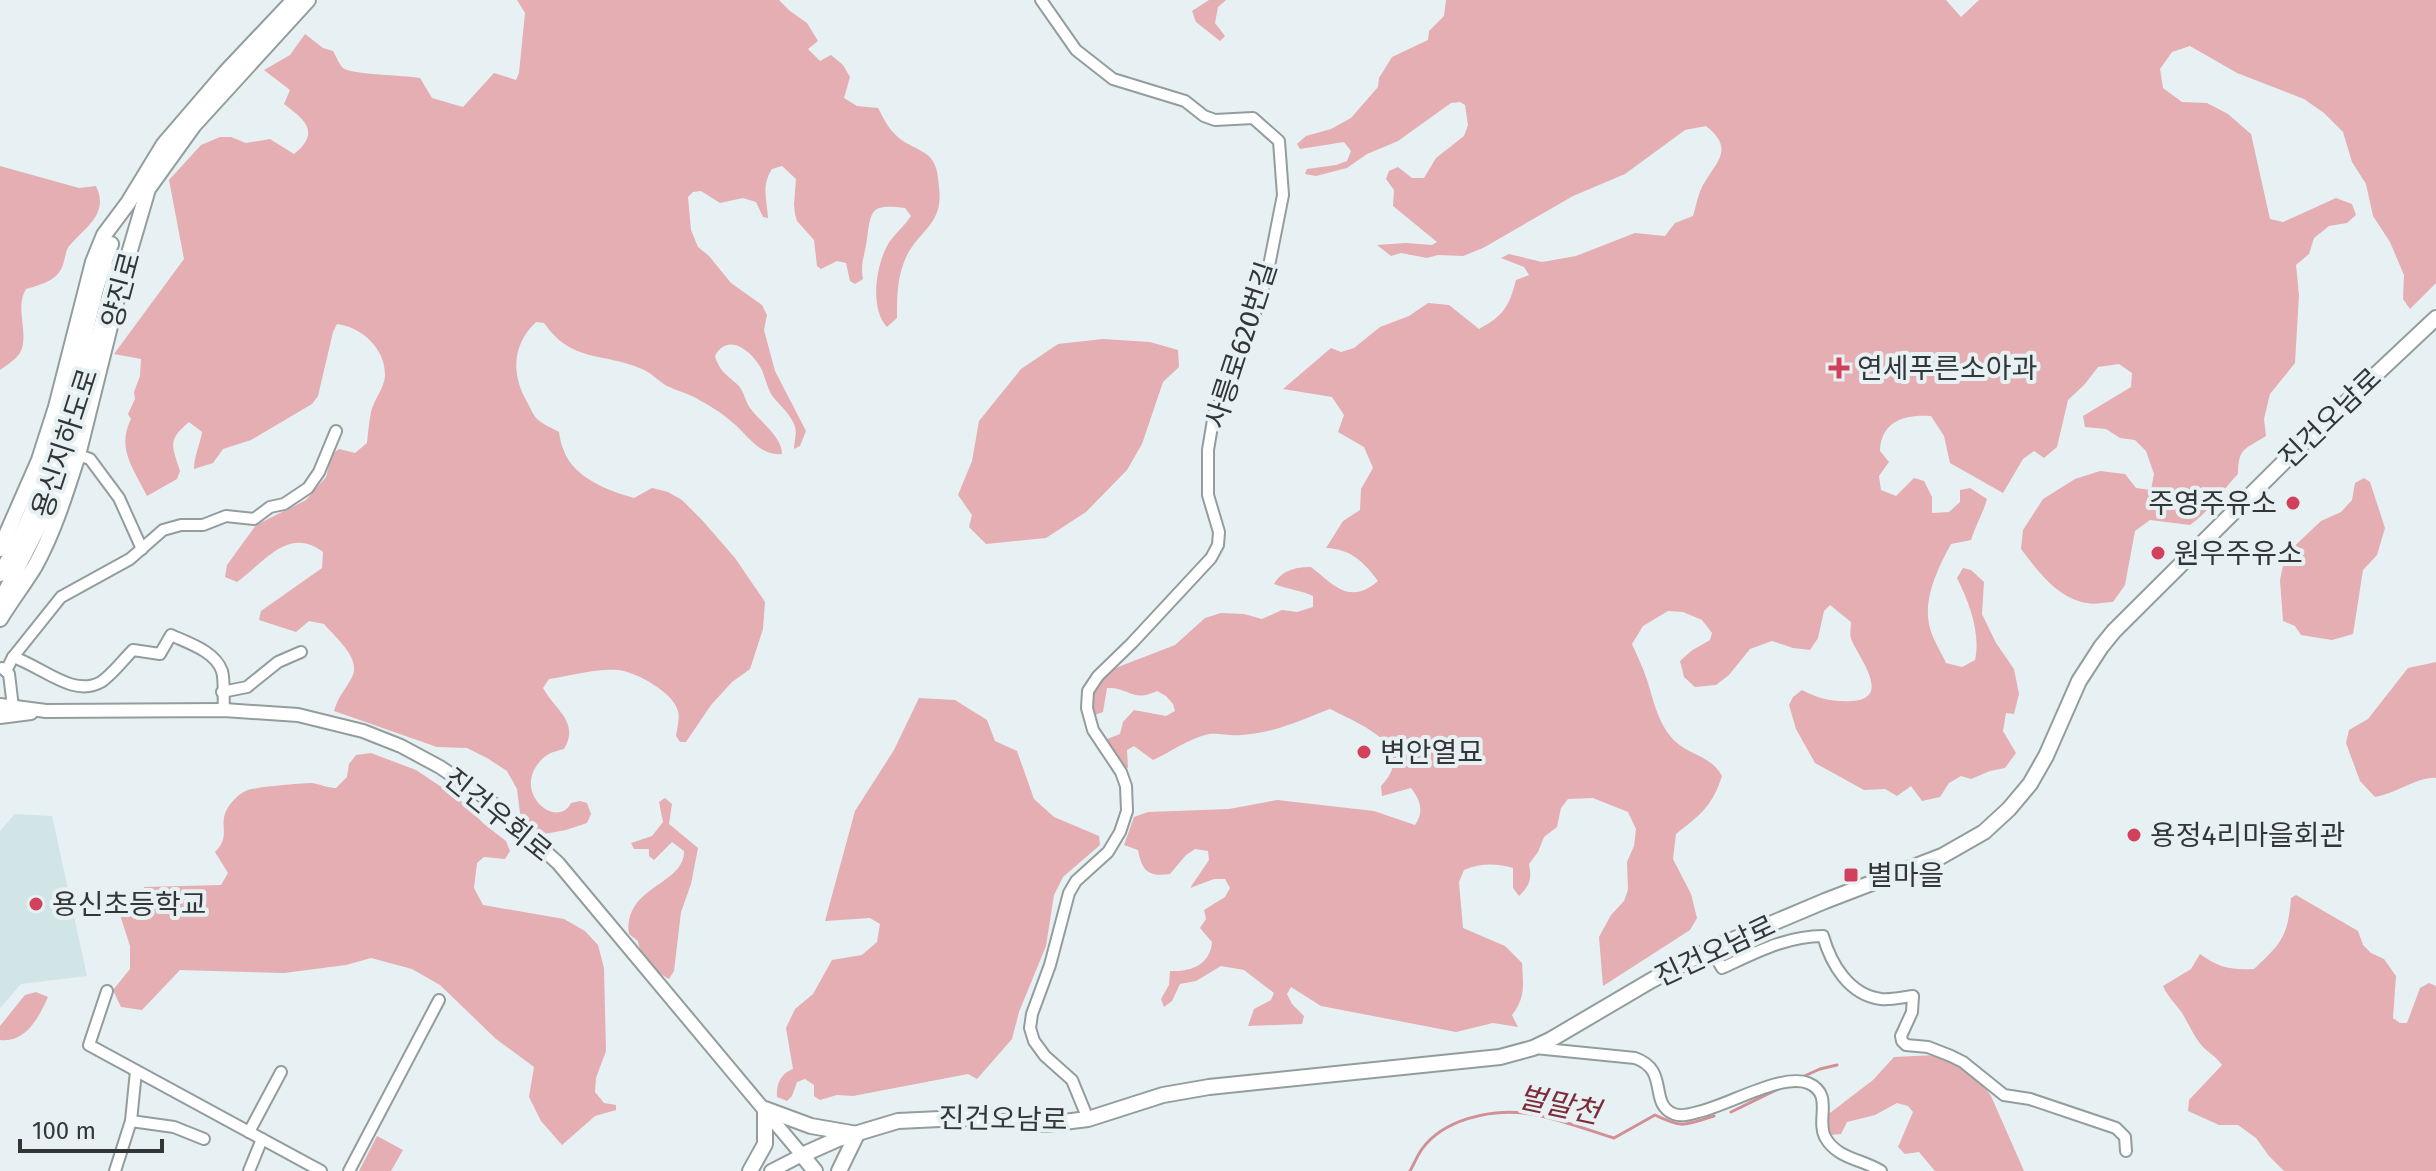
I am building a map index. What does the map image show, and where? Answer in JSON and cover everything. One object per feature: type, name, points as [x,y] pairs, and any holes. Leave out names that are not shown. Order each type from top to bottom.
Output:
[{"type":"main road","name":"양진로","points":[[0,549],[39,460],[56,407],[93,262],[104,235],[128,203],[164,144],[294,0]]},
{"type":"main road","name":"양진로","points":[[0,619],[35,565],[51,532],[78,455],[123,274],[148,189],[194,125],[308,0]]},
{"type":"main road","name":"용신지하도로","points":[[0,602],[41,522],[65,463],[111,284],[148,189]]},
{"type":"main road","name":"용신지하도로","points":[[0,574],[31,515],[49,470],[63,426],[90,306],[128,203]]},
{"type":"main road","name":"진건오남로","points":[[802,1155],[838,1139],[898,1121],[961,1118],[1037,1124],[1088,1119],[1163,1095],[1198,1089],[1500,1057],[1533,1048],[1711,949],[1970,842],[1997,821],[2030,784],[2046,756],[2079,681],[2114,631],[2304,442],[2436,318]]},
{"type":"main road","points":[[750,1171],[765,1144],[765,1109],[811,1126],[857,1134],[839,1171]]},
{"type":"main road","name":"진건우회로","points":[[802,1155],[815,1171]]},
{"type":"street","name":"사릉로620번길","points":[[1041,0],[1076,50],[1113,79],[1185,101],[1204,116],[1215,120],[1253,118],[1268,130],[1279,141],[1283,195],[1267,276],[1237,369],[1214,414],[1208,450],[1208,495],[1219,532],[1218,545],[1211,558],[1098,676],[1088,691],[1087,708],[1093,730],[1121,772],[1126,786],[1127,811],[1120,832],[1108,852],[1076,881],[1069,893],[1030,1028],[1034,1041],[1045,1056],[1072,1080],[1088,1119]]},
{"type":"street","points":[[6,706],[9,674],[3,670],[61,597],[130,559],[163,530],[181,525],[203,525],[226,516],[254,519],[270,507],[284,504],[308,488],[319,472],[336,431]]},
{"type":"street","points":[[78,455],[90,459],[119,498],[142,549]]},
{"type":"street","points":[[13,657],[29,662],[72,687],[82,688],[102,682],[133,650],[160,654],[171,635],[215,659],[223,673],[224,710]]},
{"type":"street","points":[[222,692],[247,687],[278,662],[301,652]]},
{"type":"street","name":"진건우회로","points":[[6,706],[46,711]]},
{"type":"street","name":"진건우회로","points":[[0,717],[46,711],[224,710],[298,715],[363,731],[401,746],[440,767],[490,801],[558,863],[802,1155]]},
{"type":"street","points":[[1711,949],[1722,968],[1781,942],[1804,936],[1823,936],[1834,966],[1860,992],[1883,999],[1913,996],[1912,1012],[1901,1036],[1906,1045],[1928,1047],[1963,1062],[2004,1095],[2030,1099],[2116,1128],[2125,1137],[2126,1151]]},
{"type":"street","points":[[107,991],[89,1045],[321,1171]]},
{"type":"street","points":[[349,1171],[439,1000]]},
{"type":"street","points":[[1533,1048],[1644,1061],[1654,1070],[1658,1093],[1666,1108],[1679,1115],[1716,1108],[1777,1083],[1808,1083],[1823,1099],[1824,1135],[1835,1151],[1881,1171]]},
{"type":"street","points":[[115,1171],[131,1121],[136,1071]]},
{"type":"street","points":[[249,1132],[281,1072]]},
{"type":"street","points":[[131,1121],[174,1127],[204,1139]]},
{"type":"street","points":[[249,1171],[262,1139]]},
{"type":"street","name":"진건오남로","points":[[771,1171],[802,1155]]},
{"type":"shaded area","points":[[517,0],[779,0],[807,23],[818,41],[808,49],[820,61],[831,55],[843,65],[850,77],[844,98],[857,106],[878,108],[895,135],[934,162],[939,187],[934,220],[904,262],[897,297],[897,318],[887,327],[878,308],[876,285],[885,250],[911,216],[905,208],[879,208],[872,215],[862,263],[863,279],[855,284],[850,281],[846,263],[837,261],[821,269],[817,266],[814,240],[797,221],[795,214],[796,179],[782,166],[772,169],[767,181],[768,218],[763,217],[756,202],[743,198],[720,203],[701,191],[693,192],[688,197],[691,230],[698,247],[731,283],[762,305],[767,315],[764,330],[775,371],[806,431],[800,446],[794,449],[794,424],[771,394],[762,370],[753,357],[733,345],[720,349],[715,356],[721,369],[740,387],[750,408],[775,435],[782,454],[760,448],[719,412],[693,396],[667,386],[646,371],[588,355],[566,345],[544,323],[536,322],[522,340],[516,370],[522,391],[537,419],[559,432],[564,451],[576,469],[604,487],[634,498],[652,488],[682,500],[735,558],[765,602],[763,629],[750,669],[732,682],[711,705],[686,742],[680,742],[676,736],[679,717],[675,704],[662,690],[644,679],[610,670],[549,679],[543,688],[568,724],[568,740],[564,749],[549,754],[537,765],[531,788],[535,798],[549,811],[565,810],[571,803],[580,801],[587,803],[591,814],[587,823],[539,835],[520,813],[517,789],[507,771],[487,758],[467,748],[437,747],[334,711],[354,670],[346,649],[324,624],[309,621],[296,632],[259,620],[261,611],[322,568],[323,552],[310,545],[287,545],[266,557],[237,582],[225,577],[227,565],[256,525],[306,500],[326,477],[332,454],[339,449],[355,453],[367,443],[371,412],[385,376],[381,357],[371,341],[355,330],[337,324],[318,396],[312,404],[251,440],[223,449],[213,463],[194,469],[202,432],[189,422],[174,439],[180,471],[177,479],[147,496],[128,459],[125,440],[141,359],[114,354],[184,259],[169,180],[201,145],[220,137],[231,137],[246,143],[270,139],[294,154],[307,139],[304,121],[284,104],[290,90],[264,70],[290,55],[305,34],[323,48],[333,51],[343,68],[420,78],[432,98],[463,107],[494,73],[516,80],[525,13]]},
{"type":"shaded area","points":[[1209,0],[1226,0],[1218,7],[1215,23],[1225,36],[1220,41],[1196,22],[1192,11]]},
{"type":"shaded area","points":[[1446,0],[1946,0],[1961,17],[1979,0],[2436,0],[2436,283],[2410,309],[2403,299],[2404,275],[2390,242],[2373,216],[2366,184],[2352,162],[2343,132],[2324,113],[2304,99],[2237,73],[2190,46],[2172,52],[2160,69],[2163,88],[2182,102],[2207,103],[2228,114],[2251,134],[2270,219],[2283,222],[2336,198],[2352,204],[2356,215],[2347,223],[2329,226],[2314,238],[2309,254],[2296,265],[2299,295],[2295,363],[2270,394],[2264,419],[2266,436],[2244,450],[2238,474],[2190,525],[2150,520],[2135,531],[2125,585],[2113,602],[2090,604],[2066,596],[2049,582],[2021,549],[2023,530],[2043,499],[2075,479],[2100,471],[2125,474],[2136,488],[2151,490],[2154,474],[2146,451],[2135,440],[2120,438],[2106,429],[2085,427],[2083,416],[2131,387],[2132,373],[2119,364],[2098,367],[2068,400],[2057,447],[2044,458],[2034,451],[2023,459],[2003,493],[1950,463],[1944,436],[1931,416],[1904,418],[1885,433],[1880,451],[1889,462],[1879,476],[1881,490],[1896,496],[1914,478],[1924,481],[1932,497],[1932,513],[1949,512],[1960,502],[1960,490],[1970,488],[1987,499],[1971,540],[1951,544],[1946,553],[1933,584],[1928,617],[1933,637],[1946,663],[1962,667],[1975,660],[1975,629],[1970,607],[1957,578],[1963,568],[1971,570],[1984,582],[1982,614],[1996,643],[2014,669],[2019,694],[2014,714],[2006,713],[2003,731],[2016,753],[2005,768],[1971,779],[1961,776],[1949,783],[1940,797],[1922,801],[1911,786],[1897,796],[1885,789],[1864,790],[1815,763],[1796,729],[1789,705],[1802,690],[1838,701],[1864,699],[1870,693],[1870,677],[1851,639],[1851,622],[1830,605],[1824,611],[1818,638],[1810,650],[1772,641],[1750,649],[1729,675],[1716,685],[1695,687],[1684,677],[1680,661],[1710,640],[1712,633],[1702,620],[1683,612],[1668,611],[1643,626],[1632,644],[1665,729],[1677,743],[1707,760],[1722,776],[1704,810],[1676,834],[1673,859],[1691,894],[1697,918],[1690,930],[1603,986],[1599,937],[1628,890],[1627,862],[1634,846],[1636,829],[1628,812],[1593,798],[1568,799],[1561,808],[1557,827],[1544,837],[1529,864],[1529,882],[1519,896],[1513,888],[1513,868],[1507,866],[1488,864],[1464,870],[1459,882],[1463,928],[1505,946],[1522,963],[1522,996],[1512,1015],[1518,1027],[1493,1023],[1456,1032],[1321,1006],[1291,987],[1287,994],[1304,1016],[1302,1024],[1248,1026],[1254,1009],[1271,1000],[1274,993],[1244,970],[1221,966],[1196,981],[1180,984],[1172,1001],[1164,1007],[1161,999],[1169,985],[1170,971],[1198,966],[1208,956],[1212,942],[1200,928],[1206,919],[1204,910],[1225,897],[1230,888],[1225,879],[1214,879],[1190,888],[1209,860],[1208,851],[1195,849],[1170,874],[1147,871],[1138,850],[1124,845],[1134,817],[1148,812],[1229,809],[1277,800],[1374,811],[1415,825],[1420,816],[1419,802],[1411,788],[1382,796],[1381,786],[1391,772],[1393,759],[1390,748],[1370,730],[1330,709],[1264,732],[1202,736],[1153,760],[1134,746],[1127,750],[1128,768],[1118,764],[1106,749],[1107,739],[1120,734],[1123,722],[1134,710],[1166,716],[1175,711],[1173,704],[1157,691],[1136,695],[1107,688],[1103,712],[1095,715],[1091,691],[1097,680],[1118,667],[1175,645],[1205,618],[1221,613],[1262,619],[1282,610],[1297,612],[1313,607],[1313,596],[1274,584],[1290,570],[1311,567],[1334,585],[1350,592],[1358,592],[1378,581],[1356,558],[1343,551],[1326,548],[1343,521],[1360,510],[1361,489],[1373,468],[1364,447],[1338,432],[1344,415],[1332,397],[1283,389],[1331,348],[1341,352],[1354,348],[1380,327],[1409,316],[1428,303],[1449,305],[1479,329],[1504,310],[1516,280],[1529,275],[1524,267],[1501,258],[1509,254],[1542,262],[1576,256],[1635,233],[1665,236],[1675,223],[1693,216],[1701,189],[1721,155],[1720,142],[1706,126],[1685,130],[1625,174],[1573,196],[1483,248],[1463,256],[1427,258],[1401,253],[1391,256],[1377,245],[1432,245],[1437,242],[1393,206],[1394,190],[1386,179],[1389,171],[1398,167],[1412,178],[1424,178],[1436,158],[1464,136],[1468,125],[1465,105],[1451,103],[1398,141],[1367,154],[1347,168],[1316,176],[1305,174],[1307,169],[1347,161],[1351,151],[1344,142],[1300,149],[1297,144],[1306,136],[1331,129],[1351,118],[1378,87],[1379,78],[1392,57],[1428,40],[1429,31],[1444,16]]},
{"type":"shaded area","points":[[0,166],[79,188],[96,186],[100,204],[89,225],[68,248],[59,273],[26,289],[21,304],[23,346],[20,353],[0,370]]},
{"type":"shaded area","points":[[1103,339],[1150,342],[1178,350],[1179,367],[1163,382],[1142,444],[1127,470],[1086,512],[1046,538],[986,544],[969,527],[972,515],[958,495],[972,461],[979,421],[1021,369],[1058,344]]},
{"type":"shaded area","points":[[2364,478],[2370,482],[2385,528],[2377,555],[2363,570],[2353,634],[2332,640],[2301,635],[2295,626],[2283,621],[2280,580],[2285,555],[2321,521],[2341,512],[2352,500],[2355,483]]},
{"type":"shaded area","points":[[2436,662],[2436,778],[2375,797],[2360,781],[2346,743],[2349,730],[2368,719],[2408,668]]},
{"type":"shaded area","points":[[919,698],[955,700],[987,720],[995,741],[1017,751],[1034,799],[1054,817],[1099,836],[1100,845],[1063,877],[1054,895],[1046,946],[1019,1012],[1012,1039],[977,1079],[968,1074],[820,1100],[814,1096],[814,1085],[805,1079],[797,1082],[787,1101],[777,1097],[777,1092],[782,1076],[793,1069],[786,1028],[795,1009],[813,994],[832,960],[862,955],[877,942],[880,924],[870,918],[825,921],[855,811],[894,750]]},
{"type":"shaded area","points":[[371,753],[416,770],[458,798],[506,841],[510,851],[505,859],[484,857],[477,863],[474,888],[483,905],[564,919],[585,931],[598,945],[604,968],[606,1051],[596,1078],[595,1092],[604,1103],[616,1105],[616,1110],[595,1116],[562,1145],[541,1121],[529,1097],[534,1067],[496,1039],[440,985],[412,969],[371,958],[346,965],[284,973],[180,970],[142,1010],[121,1007],[113,990],[130,969],[130,946],[120,915],[140,901],[144,887],[221,885],[228,873],[215,852],[224,836],[226,811],[238,796],[253,789],[299,784],[336,788],[347,777],[349,764],[356,755]]},
{"type":"shaded area","points":[[665,798],[672,804],[669,824],[698,848],[691,884],[681,912],[674,971],[669,979],[649,963],[638,941],[629,934],[635,906],[675,872],[682,862],[684,851],[672,842],[654,860],[649,856],[649,849],[634,849],[631,843],[652,836],[663,822],[659,802]]},
{"type":"shaded area","name":"용신초등학교","points":[[15,814],[52,816],[87,976],[21,984],[0,1008],[0,831]]},
{"type":"shaded area","points":[[2296,895],[2358,931],[2363,945],[2384,959],[2396,976],[2393,1018],[2400,1023],[2407,1023],[2420,988],[2429,983],[2436,986],[2436,1171],[2284,1171],[2256,1138],[2238,1125],[2219,1125],[2188,1111],[2189,1100],[2222,1065],[2200,1043],[2163,986],[2191,969],[2200,954],[2226,967],[2254,969],[2282,938],[2291,898]]},
{"type":"shaded area","points":[[36,992],[48,997],[36,1020],[17,1037],[0,1040],[0,1026],[25,995]]},
{"type":"shaded area","points":[[1936,1055],[1978,1078],[1991,1096],[2024,1171],[1935,1171],[1919,1152],[1905,1154],[1898,1147],[1913,1112],[1908,1106],[1897,1103],[1875,1115],[1847,1122],[1841,1134],[1830,1135],[1826,1116],[1873,1080],[1894,1057]]},
{"type":"shaded area","points":[[377,1136],[403,1150],[391,1171],[359,1171]]},
{"type":"waterway","name":"벌말천","points":[[1800,1078],[1837,1065]]},
{"type":"waterway","name":"벌말천","points":[[1731,1112],[1782,1087]]},
{"type":"waterway","name":"벌말천","points":[[1410,1171],[1431,1139],[1454,1124],[1482,1115],[1524,1113],[1614,1138],[1655,1115],[1684,1124],[1714,1116]]},
{"type":"place","name":"연세푸른소아과","points":[[1839,368]]},
{"type":"place","name":"주영주유소","points":[[2293,503]]},
{"type":"place","name":"원우주유소","points":[[2158,553]]},
{"type":"place","name":"변안열묘","points":[[1364,752]]},
{"type":"place","name":"용정4리마을회관","points":[[2134,835]]},
{"type":"place","name":"별마을","points":[[1851,875]]},
{"type":"place","name":"용신초등학교","points":[[36,904]]}]
